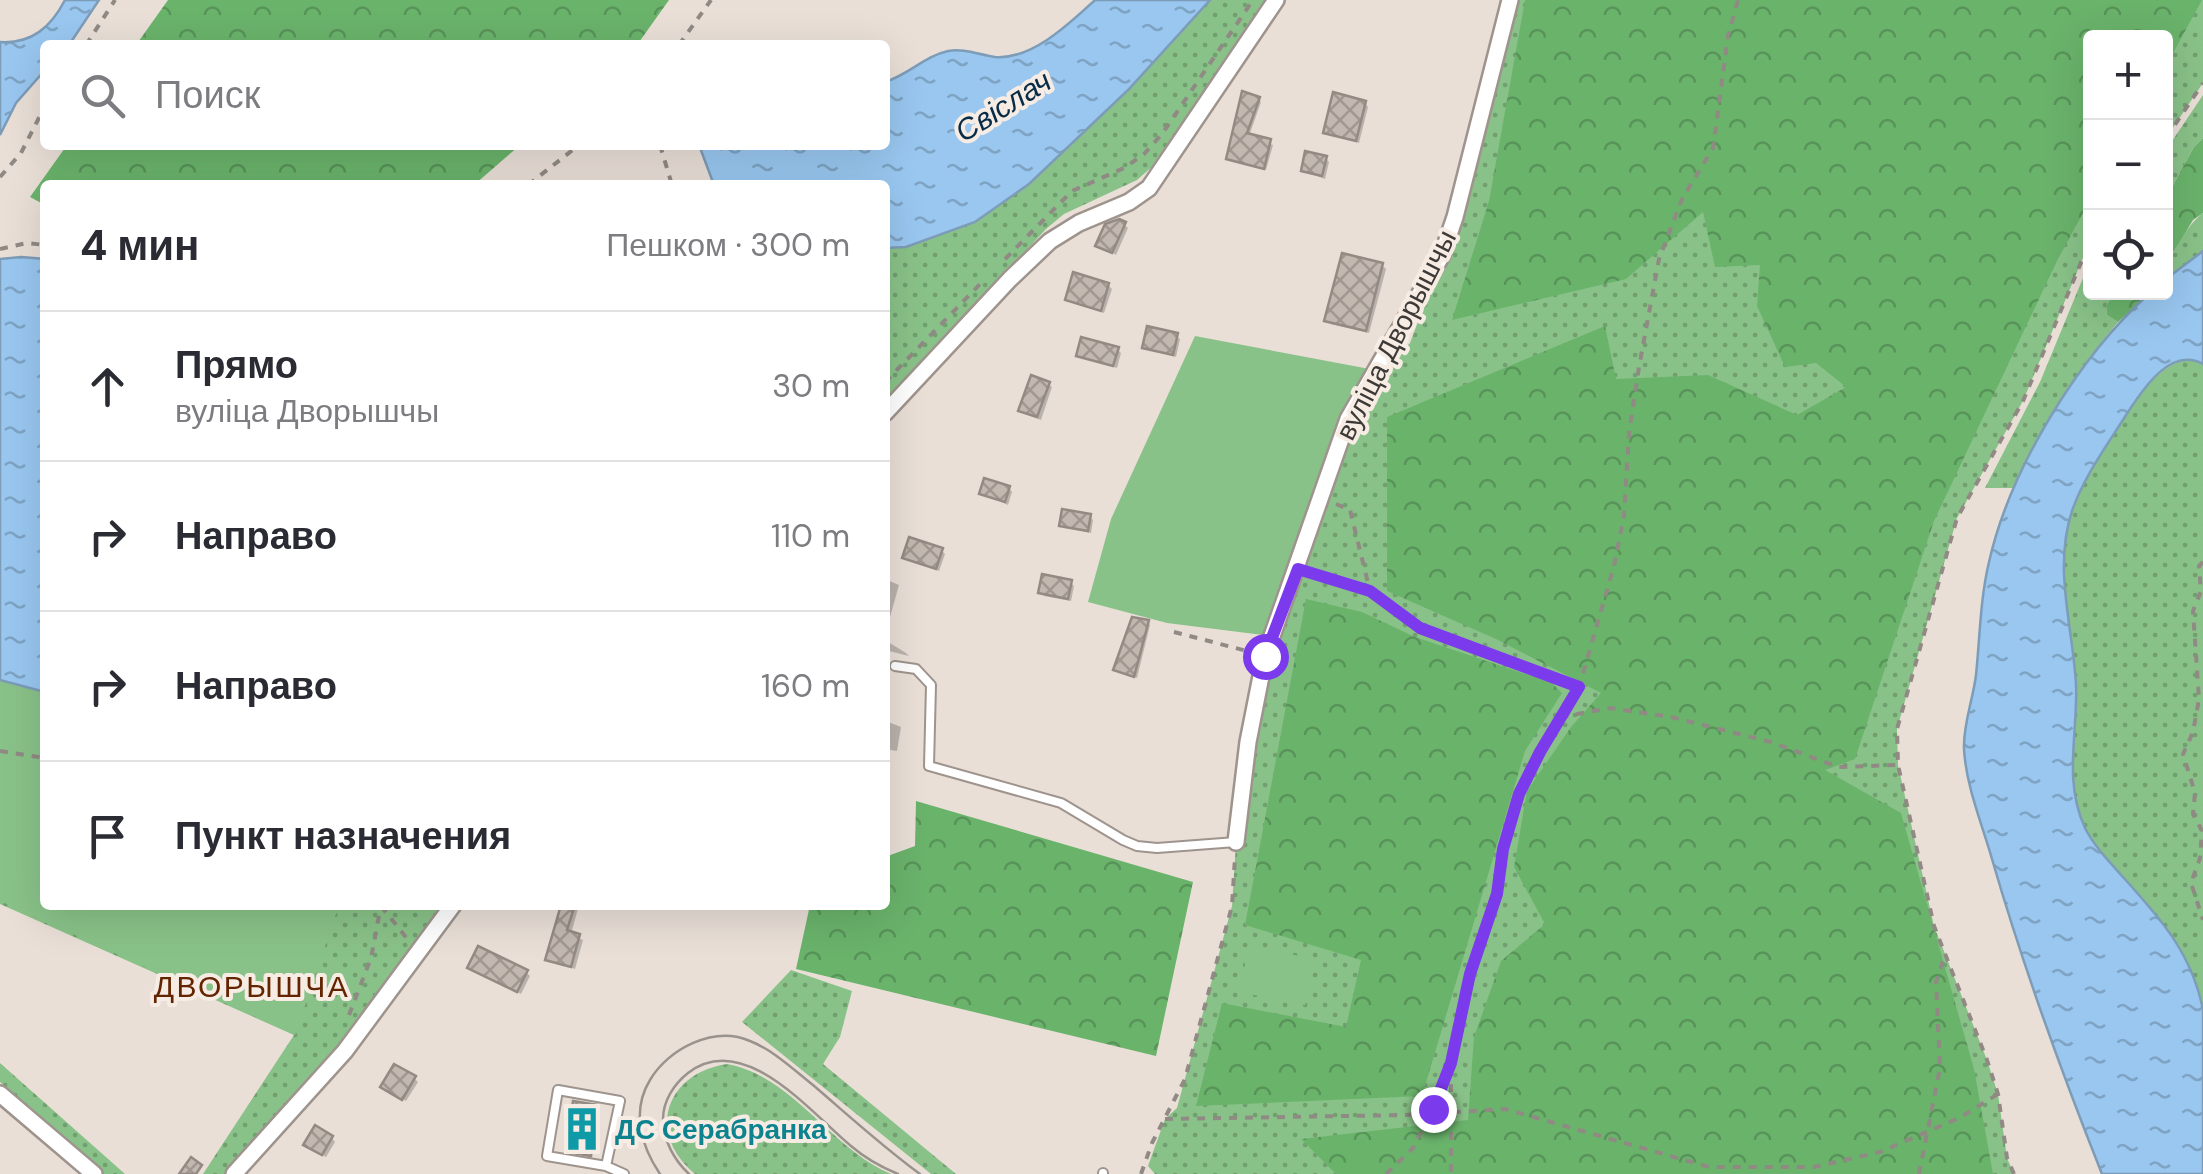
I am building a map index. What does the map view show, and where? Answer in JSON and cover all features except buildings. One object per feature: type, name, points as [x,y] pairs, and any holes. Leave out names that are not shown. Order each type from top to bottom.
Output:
[{"type":"street","points":[[890,408],[1050,241],[1149,188],[1276,0]]},
{"type":"street","name":"вуліца Дворышчы","points":[[1236,842],[1248,742],[1265,656],[1348,419],[1442,255],[1510,0]]},
{"type":"street","points":[[234,1174],[345,1051],[449,910]]},
{"type":"street","points":[[0,1094],[94,1174]]},
{"type":"lane","points":[[895,666],[916,669],[931,685],[929,766],[1061,803],[1137,846],[1236,842]]},
{"type":"lane","points":[[606,1166],[620,1101],[558,1090],[547,1156],[606,1166],[624,1174]]},
{"type":"path","points":[[89,40],[115,0]]},
{"type":"path","points":[[683,40],[712,0]]},
{"type":"path","points":[[1001,262],[1072,191],[1124,168],[1144,154],[1162,134],[1252,0]]},
{"type":"path","points":[[1386,1174],[1413,1148],[1451,1063],[1470,974],[1497,894],[1503,849],[1519,794],[1579,687],[1614,566],[1624,516],[1630,434],[1658,259],[1682,199],[1714,148],[1728,36],[1738,0]]},
{"type":"path","points":[[2173,127],[2203,82]]},
{"type":"path","points":[[0,178],[21,153],[40,116]]},
{"type":"path","points":[[534,180],[573,150]]},
{"type":"path","points":[[662,150],[670,180]]},
{"type":"path","points":[[0,249],[40,244]]},
{"type":"path","points":[[2014,1174],[2003,1141],[1998,1094],[1934,926],[1898,765],[1897,729],[1956,518],[2023,401],[2083,258]]},
{"type":"path","points":[[890,377],[988,275]]},
{"type":"path","points":[[1322,497],[1350,510],[1370,591]]},
{"type":"path","points":[[2203,562],[2201,591],[2193,610],[2198,700],[2193,732],[2184,754],[2195,793],[2194,814],[2202,831],[2200,858],[2191,882],[2203,920]]},
{"type":"path","points":[[1298,569],[1370,591],[1420,628],[1579,687]]},
{"type":"path","points":[[1174,632],[1265,656]]},
{"type":"path","points":[[1561,717],[1610,708],[1671,717],[1772,742],[1838,767],[1898,765]]},
{"type":"path","points":[[0,751],[40,757]]},
{"type":"path","points":[[1142,1173],[1186,1079],[1232,906],[1236,842]]},
{"type":"path","points":[[349,1015],[371,958],[380,910]]},
{"type":"path","points":[[384,910],[418,953]]},
{"type":"path","points":[[1919,1174],[1940,1068],[1936,982],[1945,955]]},
{"type":"path","points":[[1451,1063],[1451,1174]]},
{"type":"path","points":[[1165,1118],[1505,1108],[1709,1167],[1814,1168],[1880,1152],[1929,1132],[1998,1094]]},
{"type":"green space","points":[[168,0],[669,0],[641,40],[140,40]]},
{"type":"green space","points":[[1210,0],[1273,0],[1162,158],[1137,180],[1064,214],[1046,229],[890,399],[890,248],[906,247],[975,222],[1029,184],[1128,90]]},
{"type":"green space","points":[[1510,0],[2203,0],[2203,83],[2173,128],[2173,30],[2083,30],[2083,258],[2023,401],[1957,518],[1897,729],[1898,765],[1934,926],[1998,1094],[2007,1158],[2014,1174],[1155,1174],[1148,1166],[1165,1119],[1177,1108],[1232,906],[1236,842],[1265,657],[1364,389],[1410,343],[1456,220]]},
{"type":"green space","points":[[1525,0],[2202,0],[2173,53],[2173,30],[2083,30],[2083,213],[1934,521],[1855,759],[1825,770],[1901,813],[1974,1069],[1993,1174],[1336,1174],[1301,1139],[1468,1120],[1474,1037],[1501,961],[1545,924],[1514,867],[1527,791],[1571,727],[1601,693],[1496,639],[1387,591],[1387,417],[1605,326],[1616,379],[1708,375],[1797,415],[1846,387],[1816,363],[1785,367],[1757,306],[1760,265],[1715,267],[1703,212],[1626,279],[1452,320],[1489,201]]},
{"type":"green space","points":[[2203,95],[2203,138],[2173,185],[2173,140]]},
{"type":"green space","points":[[2203,138],[2203,213],[2193,220],[2173,253],[2173,185]]},
{"type":"green space","points":[[63,150],[514,150],[480,180],[42,180]]},
{"type":"green space","points":[[40,183],[40,202],[30,197]]},
{"type":"green space","points":[[2203,213],[2203,251],[2173,274],[2173,254]]},
{"type":"green space","points":[[2083,278],[2083,300],[2110,300],[2107,315],[2118,322],[2074,381],[2013,488],[1985,488],[2040,382]]},
{"type":"green space","points":[[2110,300],[2142,300],[2118,322],[2107,315]]},
{"type":"green space","points":[[1195,336],[1375,370],[1297,569],[1263,635],[1167,623],[1088,602],[1111,519]]},
{"type":"green space","points":[[2188,359],[2203,364],[2203,1010],[2191,971],[2173,937],[2097,847],[2079,811],[2073,778],[2075,670],[2064,557],[2072,512],[2088,476],[2143,391],[2167,368]]},
{"type":"green space","points":[[1306,599],[1362,612],[1415,637],[1552,683],[1562,693],[1525,751],[1422,1096],[1196,1106],[1222,1003],[1346,1027],[1361,960],[1245,925]]},
{"type":"green space","points":[[0,680],[40,691],[40,910],[443,910],[342,1048],[228,1174],[203,1174],[294,1035],[0,904]]},
{"type":"green space","points":[[0,680],[40,691],[40,910],[337,910],[295,1035],[0,901]]},
{"type":"green space","points":[[916,801],[1193,882],[1156,1056],[796,969],[809,910],[890,910],[890,855],[915,846]]},
{"type":"green space","points":[[1249,946],[1314,959],[1305,1005],[1239,992]]},
{"type":"green space","points":[[791,970],[852,991],[840,1037],[823,1064],[956,1174],[931,1174],[742,1022]]},
{"type":"green space","points":[[0,1063],[125,1174],[104,1174],[0,1082]]},
{"type":"green space","points":[[727,1064],[772,1083],[849,1148],[891,1174],[695,1174],[670,1141],[669,1107],[689,1079]]},
{"type":"water","points":[[65,0],[99,0],[72,40],[40,40],[40,76],[16,103],[0,135],[0,42],[31,37],[53,18]]},
{"type":"water","name":"Свіслач","points":[[1095,0],[1210,0],[1128,90],[1029,184],[975,222],[906,247],[890,248],[890,180],[712,180],[701,150],[890,150],[890,80],[948,51],[995,57],[1023,53]]},
{"type":"water","points":[[2203,251],[2203,364],[2180,361],[2159,373],[2105,448],[2072,511],[2064,576],[2076,685],[2073,775],[2078,810],[2097,847],[2173,937],[2198,990],[2203,1010],[2203,1174],[2102,1174],[2043,1018],[2004,899],[1968,777],[1965,730],[1976,675],[1989,562],[2013,490],[2073,381],[2143,300],[2173,300],[2173,274]]},
{"type":"water","points":[[0,259],[40,259],[40,691],[0,680]]},
{"type":"tram line","points":[[660,1174],[643,1140],[640,1116],[644,1092],[658,1069],[680,1050],[722,1036],[750,1041],[775,1055],[920,1174]]},
{"type":"tram line","points":[[689,1174],[667,1142],[663,1119],[667,1099],[688,1073],[709,1062],[732,1061],[776,1081],[856,1150],[898,1174]]},
{"type":"place","name":"ДС Серабранка","points":[[582,1129]]},
{"type":"district","name":"ДВОРЫШЧА","points":[[252,986]]},
{"type":"route","points":[[1265,656],[1298,569],[1370,591],[1420,628],[1579,687],[1519,794],[1503,849],[1497,894],[1470,974],[1451,1063],[1433,1109]]}]
